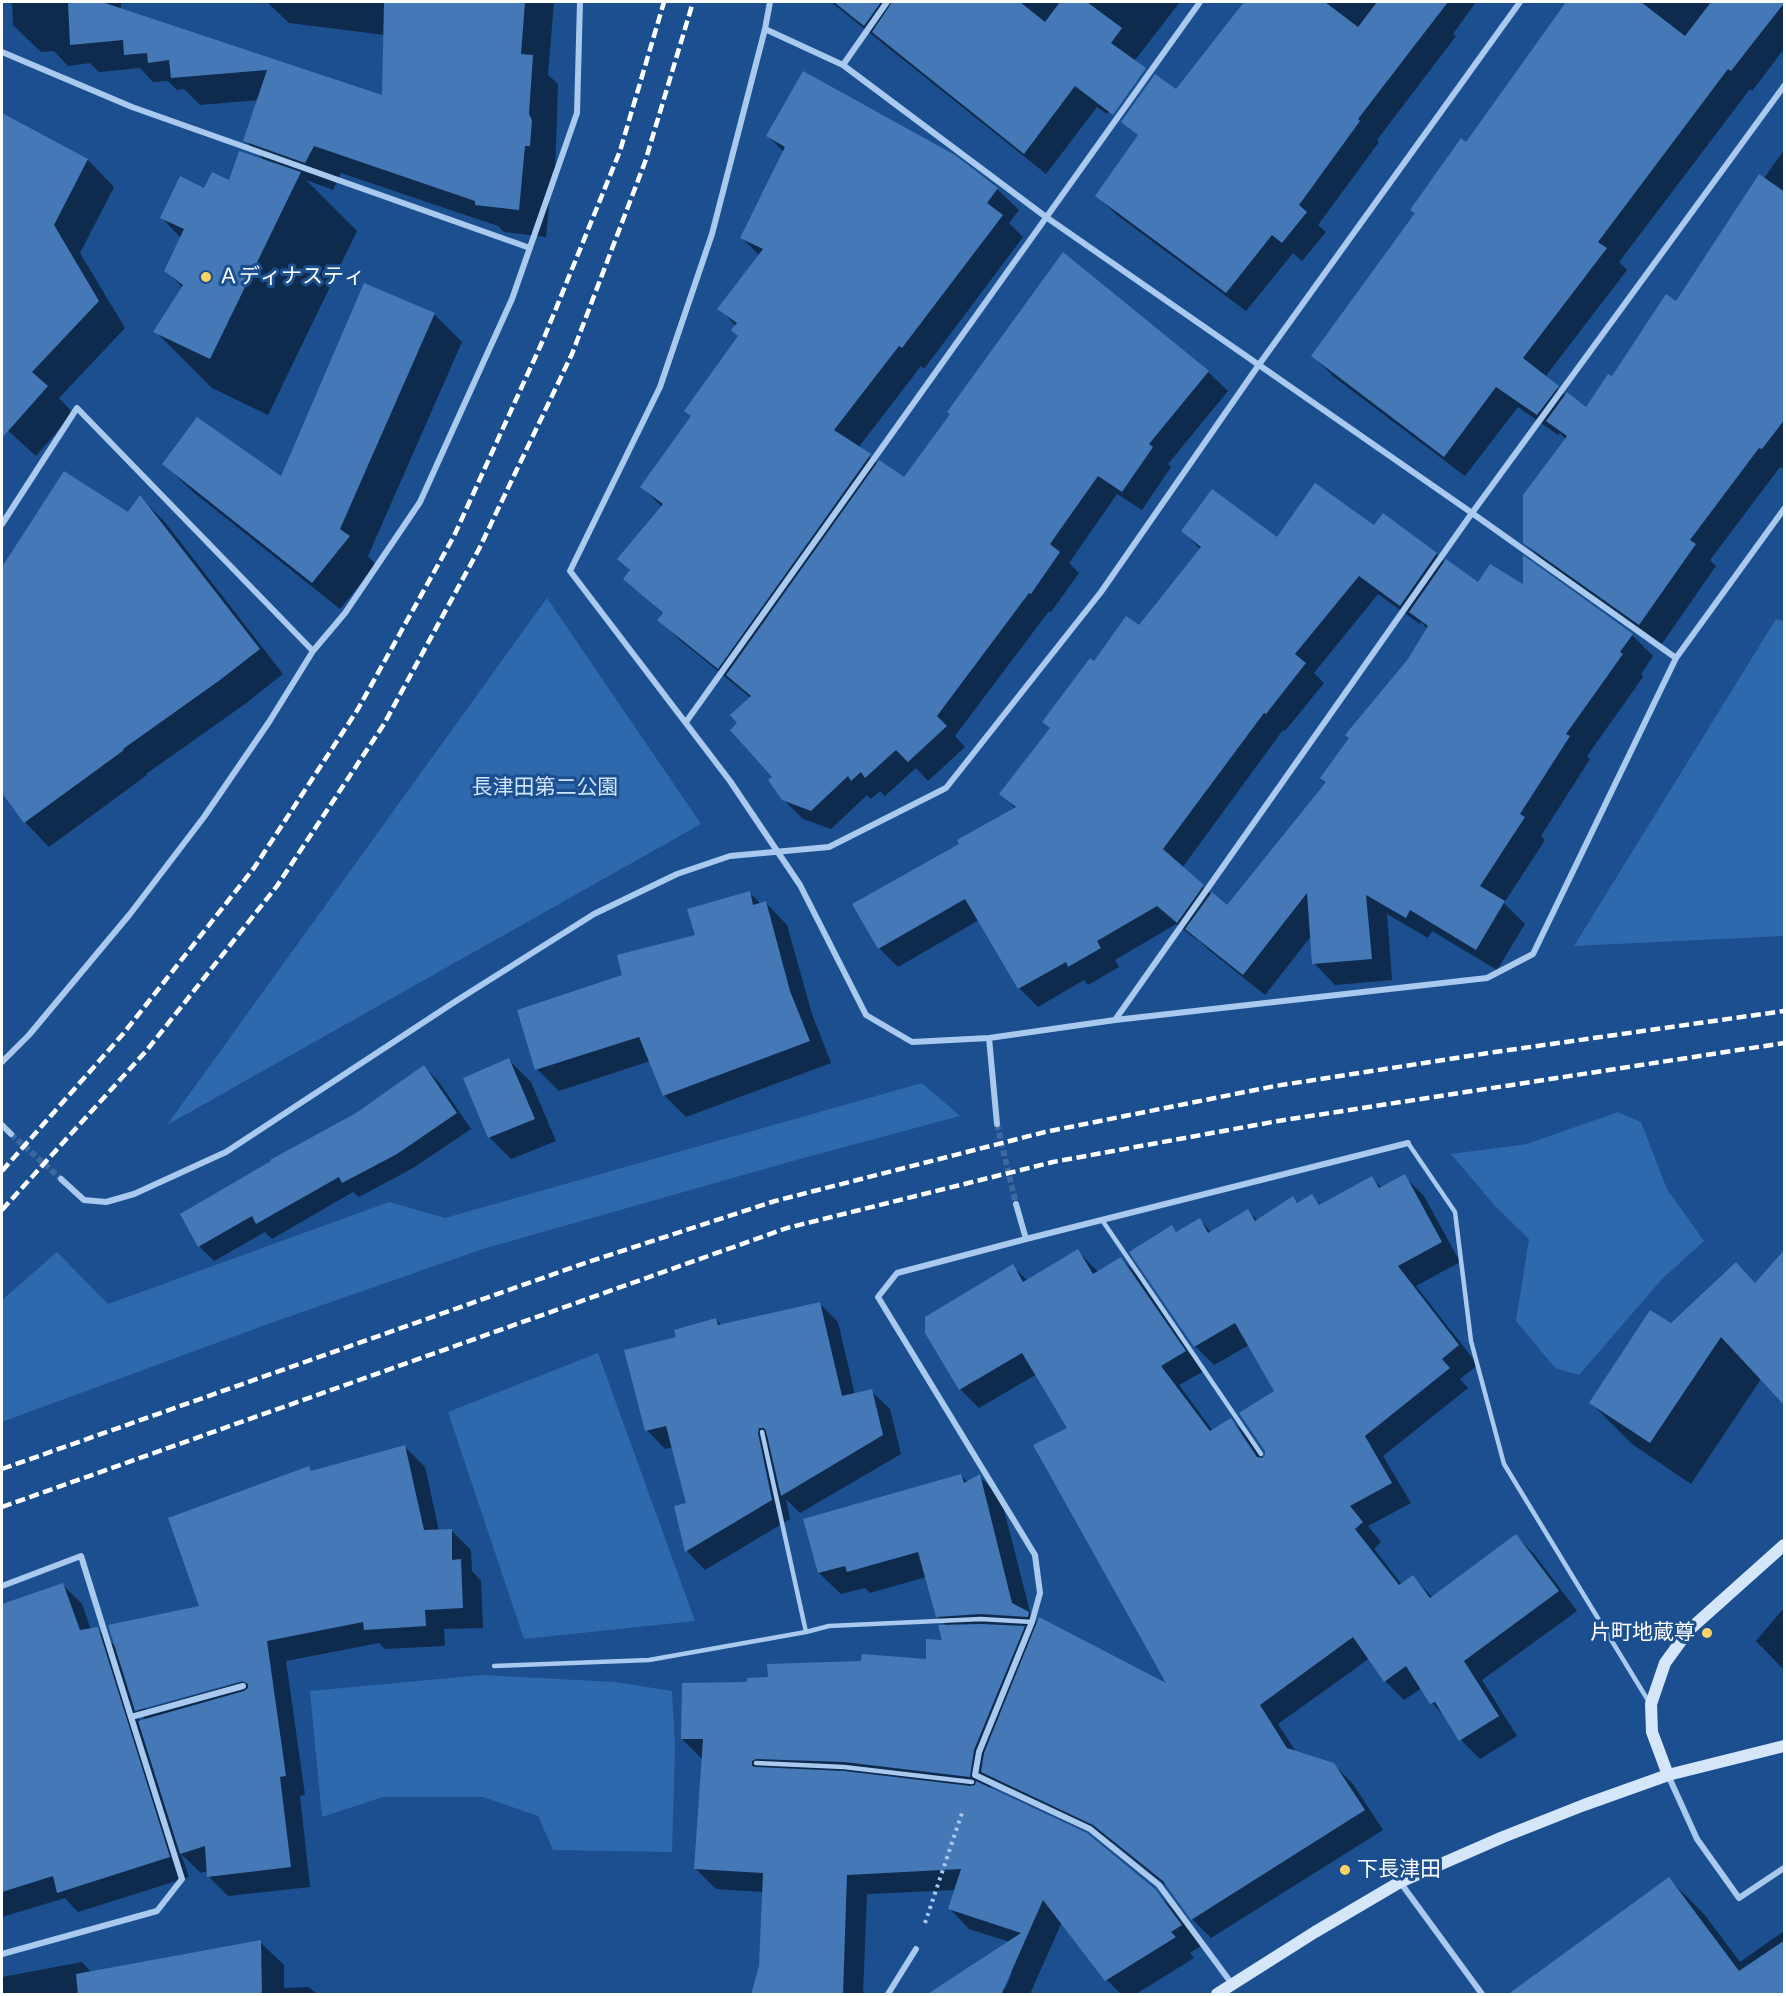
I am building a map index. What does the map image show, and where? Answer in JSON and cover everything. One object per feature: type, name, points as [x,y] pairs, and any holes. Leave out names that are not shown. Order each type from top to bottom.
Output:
[{"type":"main road","points":[[1668,1775],[1652,1732],[1650,1704],[1665,1663],[1689,1630],[1785,1545]]},
{"type":"main road","points":[[1217,1995],[1315,1932],[1400,1882],[1503,1837],[1668,1775],[1785,1746]]},
{"type":"street","points":[[2,1062],[29,1035],[130,914],[204,817],[269,722],[313,651],[345,613],[420,502],[512,300],[577,112],[580,2]]},
{"type":"street","points":[[770,2],[712,234],[660,387],[570,571],[730,781],[800,885],[867,1015],[912,1042],[989,1038],[1115,1020],[1487,978],[1533,954],[1676,658],[1785,509]]},
{"type":"street","points":[[843,65],[887,2]]},
{"type":"street","points":[[686,722],[1200,2]]},
{"type":"street","points":[[61,1179],[84,1200],[106,1202],[134,1194],[226,1152],[594,914],[677,874],[730,856],[829,847],[946,788],[1101,592],[1258,366],[1520,2]]},
{"type":"street","points":[[765,29],[843,65],[1046,217],[1472,513],[1676,658]]},
{"type":"street","points":[[2,52],[132,107],[530,248]]},
{"type":"street","points":[[1115,1020],[1472,513],[1785,86]]},
{"type":"street","points":[[2,524],[77,408],[313,651]]},
{"type":"street","points":[[989,1038],[997,1124]]},
{"type":"street","points":[[2,1125],[11,1134]]},
{"type":"street","points":[[1232,1984],[1159,1885],[1090,1829],[975,1775],[979,1752],[1032,1622],[1040,1593],[1035,1555],[878,1297],[897,1274],[1026,1239],[1408,1143]]},
{"type":"street","points":[[1016,1204],[1026,1239]]},
{"type":"street","points":[[2,1586],[81,1556],[182,1879],[157,1911],[2,1954]]},
{"type":"street","points":[[131,1717],[243,1686]]},
{"type":"street","points":[[1668,1775],[1697,1839],[1739,1898],[1785,1868]]},
{"type":"street","points":[[1400,1882],[1482,1995]]},
{"type":"street","points":[[888,1995],[916,1949]]},
{"type":"lane","points":[[1408,1143],[1455,1212],[1471,1341],[1504,1464],[1650,1704]]},
{"type":"lane","points":[[1102,1220],[1261,1454]]},
{"type":"lane","points":[[762,1432],[806,1632]]},
{"type":"lane","points":[[494,1666],[649,1660],[829,1626],[981,1619],[1032,1622]]},
{"type":"lane","points":[[756,1763],[844,1767],[972,1782]]},
{"type":"path","points":[[916,1949],[972,1782]]},
{"type":"green space","name":"長津田第二公園","points":[[547,598],[701,824],[167,1125]]},
{"type":"green space","points":[[1776,619],[1784,621],[1784,936],[1574,946]]},
{"type":"green space","points":[[922,1083],[960,1116],[483,1249],[268,1324],[2,1422],[2,1300],[57,1252],[108,1304],[389,1202],[445,1218]]},
{"type":"green space","points":[[1618,1112],[1641,1122],[1667,1189],[1704,1241],[1663,1278],[1579,1375],[1555,1368],[1516,1321],[1529,1239],[1495,1206],[1451,1154],[1527,1144]]},
{"type":"green space","points":[[598,1353],[695,1621],[524,1639],[448,1412]]},
{"type":"green space","points":[[482,1675],[615,1682],[672,1691],[675,1747],[672,1852],[553,1850],[538,1816],[483,1797],[383,1797],[322,1817],[310,1691]]},
{"type":"building","points":[[68,2],[102,2],[382,95],[384,2],[525,2],[521,54],[533,55],[529,114],[532,120],[530,146],[525,146],[519,210],[475,205],[475,201],[314,146],[305,163],[243,141],[267,70],[171,78],[169,60],[148,63],[147,53],[124,55],[123,40],[70,45]]},
{"type":"building","points":[[834,2],[881,2],[864,26]]},
{"type":"building","points":[[892,2],[1020,2],[1045,22],[1060,2],[1087,2],[1122,28],[1111,43],[1146,68],[1113,115],[1075,86],[1024,154],[872,32]]},
{"type":"building","points":[[1244,2],[1325,2],[1358,27],[1377,2],[1448,2],[1358,119],[1360,121],[1299,205],[1307,212],[1282,243],[1272,235],[1226,293],[1095,196],[1138,135],[1121,122],[1155,74],[1176,89]]},
{"type":"building","points":[[1566,2],[1641,2],[1685,36],[1711,2],[1785,2],[1731,71],[1728,69],[1598,242],[1607,248],[1523,358],[1559,386],[1537,415],[1496,387],[1444,457],[1311,356],[1415,213],[1410,210],[1461,138],[1466,142]]},
{"type":"building","points":[[803,71],[955,155],[998,188],[987,203],[1003,215],[902,348],[899,346],[834,430],[871,454],[718,669],[657,620],[663,613],[623,579],[630,570],[617,559],[663,504],[640,487],[691,416],[684,411],[738,336],[731,330],[737,323],[717,309],[763,249],[740,238],[785,147],[766,136]]},
{"type":"building","points":[[2,113],[88,159],[54,225],[99,301],[32,372],[48,386],[2,438]]},
{"type":"building","name":"Ａディナスティ","points":[[239,151],[301,172],[210,359],[153,332],[183,285],[164,271],[184,229],[160,218],[180,176],[204,188],[212,172],[229,180]]},
{"type":"building","points":[[1759,174],[1785,192],[1785,419],[1762,449],[1759,448],[1690,540],[1696,544],[1639,625],[1523,543],[1523,495],[1567,436],[1546,421],[1567,392],[1586,407],[1608,374],[1612,376],[1666,294],[1676,301]]},
{"type":"building","points":[[1063,252],[1209,371],[1149,444],[1153,447],[1122,492],[1098,476],[1050,544],[1060,552],[1031,594],[1029,593],[937,716],[947,726],[908,762],[896,750],[865,778],[861,772],[851,781],[848,776],[811,811],[782,800],[768,780],[772,777],[730,730],[737,723],[730,715],[751,696],[726,675],[879,460],[904,477],[950,414],[947,412]]},
{"type":"building","points":[[364,283],[435,313],[340,529],[350,536],[312,583],[162,464],[197,417],[281,476]]},
{"type":"building","points":[[64,471],[128,512],[140,495],[260,649],[24,823],[2,793],[2,567]]},
{"type":"building","points":[[1315,483],[1374,525],[1383,513],[1437,553],[1400,606],[1359,576],[1295,654],[1306,663],[1266,714],[1264,713],[1163,849],[1204,885],[1177,923],[1157,906],[1097,941],[1101,948],[1068,967],[1066,962],[1018,989],[965,899],[878,949],[852,904],[959,844],[957,840],[1016,807],[999,794],[1050,728],[1042,722],[1090,658],[1094,661],[1126,616],[1139,625],[1201,547],[1181,531],[1212,489],[1277,537]]},
{"type":"building","points":[[1523,555],[1633,634],[1620,652],[1623,654],[1566,734],[1570,736],[1520,814],[1525,817],[1480,886],[1505,901],[1476,950],[1410,910],[1406,918],[1366,895],[1372,959],[1312,964],[1307,893],[1243,975],[1185,929],[1212,892],[1227,905],[1326,782],[1320,778],[1349,738],[1345,735],[1408,659],[1428,626],[1409,612],[1446,559],[1478,582],[1490,564],[1523,584]]},
{"type":"building","points":[[750,891],[753,905],[766,901],[790,991],[810,1041],[663,1096],[639,1037],[535,1070],[517,1010],[622,975],[617,955],[695,935],[687,909]]},
{"type":"building","points":[[509,1058],[535,1119],[488,1138],[463,1078]]},
{"type":"building","points":[[424,1065],[457,1113],[397,1154],[342,1183],[339,1177],[256,1224],[252,1216],[198,1247],[180,1214],[270,1160],[356,1113]]},
{"type":"building","points":[[1405,1174],[1442,1242],[1398,1266],[1459,1345],[1442,1359],[1450,1368],[1365,1436],[1392,1483],[1350,1506],[1363,1522],[1355,1529],[1399,1585],[1413,1575],[1430,1598],[1516,1534],[1559,1591],[1464,1661],[1499,1716],[1459,1741],[1435,1702],[1430,1704],[1406,1666],[1384,1682],[1353,1637],[1260,1705],[1287,1748],[1334,1763],[1365,1810],[1191,1920],[1163,1881],[1093,1825],[981,1772],[984,1753],[1039,1617],[1166,1683],[1033,1445],[1067,1428],[1022,1353],[959,1390],[925,1333],[925,1317],[1013,1264],[1023,1282],[1078,1249],[1093,1274],[1121,1257],[1186,1351],[1161,1366],[1210,1431],[1231,1418],[1257,1457],[1262,1458],[1265,1451],[1239,1413],[1274,1391],[1235,1323],[1194,1347],[1129,1252],[1172,1225],[1176,1232],[1200,1218],[1208,1233],[1248,1209],[1255,1221],[1293,1196],[1297,1203],[1312,1194],[1319,1205],[1372,1176],[1379,1188]]},
{"type":"building","points":[[1785,1249],[1785,1406],[1721,1337],[1650,1443],[1589,1403],[1650,1310],[1671,1323],[1736,1262],[1755,1283]]},
{"type":"building","points":[[820,1302],[842,1396],[872,1389],[883,1435],[781,1496],[766,1431],[764,1428],[759,1428],[758,1433],[772,1500],[685,1552],[674,1506],[686,1503],[666,1426],[645,1431],[624,1350],[676,1337],[674,1330],[716,1318],[718,1325]]},
{"type":"building","points":[[405,1445],[424,1530],[452,1529],[452,1560],[461,1559],[463,1608],[425,1610],[426,1626],[364,1630],[363,1622],[267,1641],[286,1776],[280,1777],[291,1867],[207,1877],[205,1846],[180,1854],[138,1721],[244,1691],[248,1688],[248,1684],[242,1681],[135,1711],[108,1625],[199,1606],[168,1518],[309,1466],[311,1471]]},
{"type":"building","points":[[961,1474],[964,1483],[980,1474],[1012,1603],[1029,1612],[1028,1617],[981,1614],[936,1617],[918,1552],[847,1572],[845,1566],[818,1573],[803,1519]]},
{"type":"building","points":[[63,1583],[80,1630],[98,1627],[170,1857],[57,1893],[53,1876],[2,1892],[2,1604]]},
{"type":"building","points":[[938,1625],[1025,1626],[974,1750],[970,1777],[844,1762],[756,1759],[752,1761],[752,1766],[844,1771],[971,1786],[975,1785],[976,1781],[1087,1833],[1155,1889],[1182,1925],[1171,1932],[1176,1937],[1105,1981],[1043,1900],[1001,1995],[926,1995],[1021,1933],[948,1909],[961,1869],[847,1875],[843,1995],[751,1995],[759,1966],[763,1873],[694,1869],[703,1739],[681,1739],[682,1683],[747,1682],[747,1678],[768,1677],[767,1664],[861,1661],[862,1654],[926,1659],[926,1639],[942,1640]]},
{"type":"building","points":[[1669,1877],[1739,1971],[1785,1940],[1785,1995],[1507,1995]]},
{"type":"building","points":[[261,1940],[262,1995],[78,1995],[76,1974]]},
{"type":"tunnel","points":[[997,1124],[1016,1204]]},
{"type":"tunnel","points":[[11,1134],[61,1179]]},
{"type":"railway","points":[[2,1171],[123,1034],[254,868],[358,709],[454,536],[544,338],[620,151],[664,2]]},
{"type":"railway","points":[[2,1210],[147,1050],[277,886],[384,724],[479,549],[572,354],[645,162],[693,2]]},
{"type":"railway","points":[[2,1469],[588,1262],[775,1201],[1045,1132],[1275,1086],[1784,1011]]},
{"type":"railway","points":[[2,1507],[787,1228],[1053,1162],[1278,1121],[1784,1043]]},
{"type":"place","name":"Ａディナスティ","points":[[206,277]]},
{"type":"place","name":"片町地蔵尊","points":[[1707,1633]]},
{"type":"place","name":"下長津田","points":[[1345,1870]]}]
